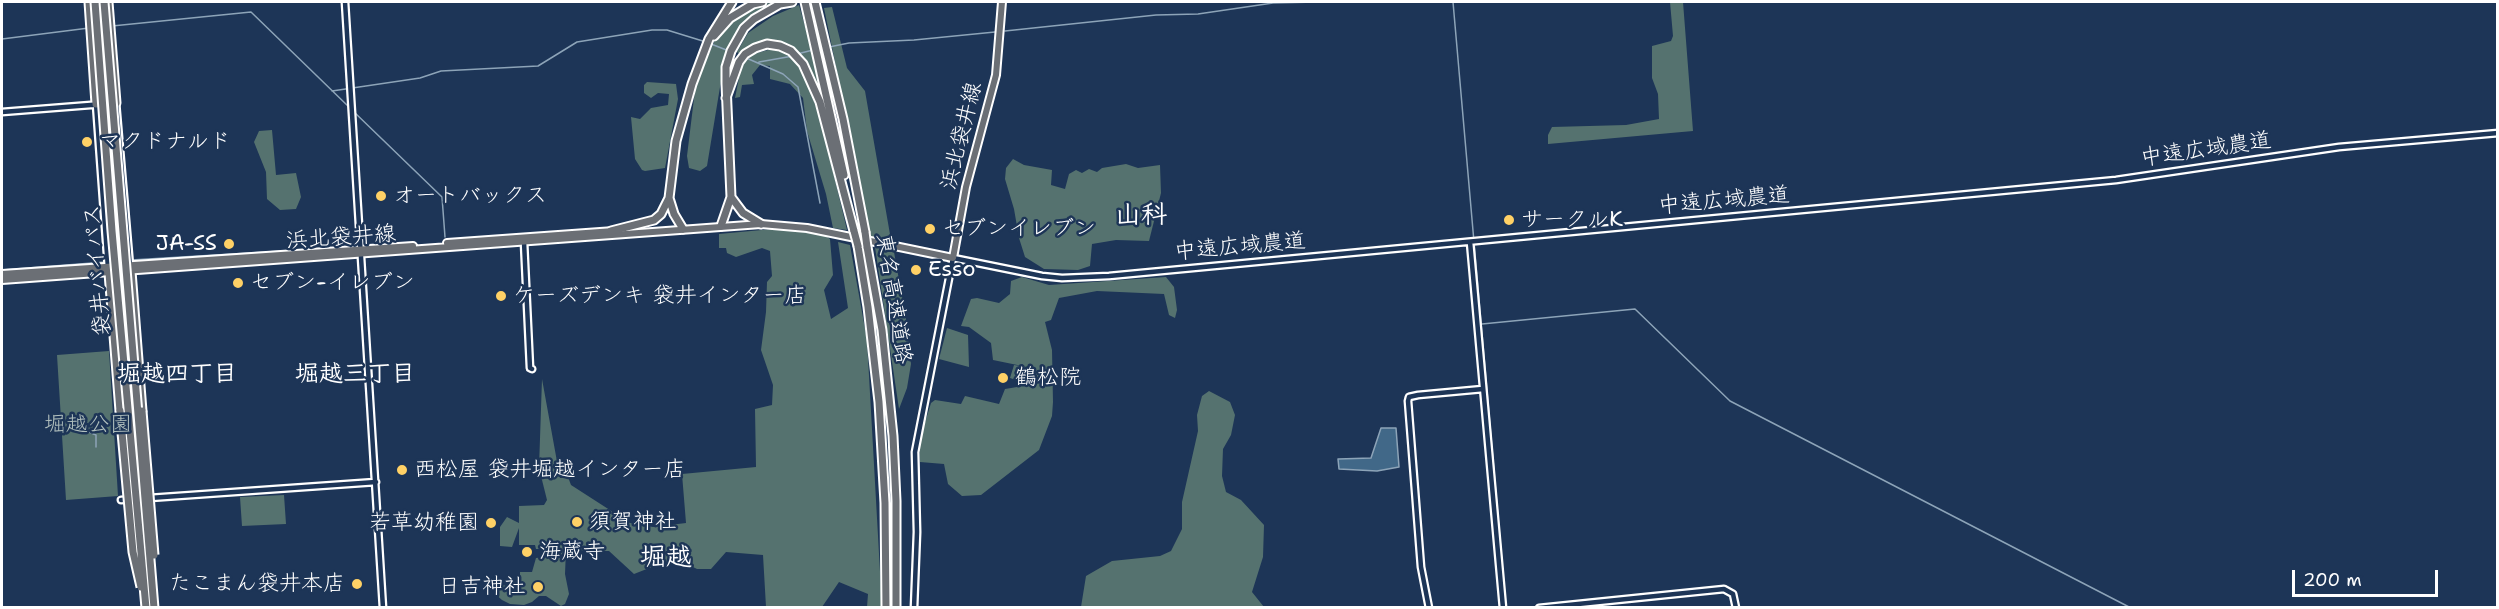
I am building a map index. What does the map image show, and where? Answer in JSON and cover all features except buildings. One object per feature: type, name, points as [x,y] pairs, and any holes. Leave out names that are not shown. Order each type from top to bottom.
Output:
[{"type":"highway","points":[[89,2],[96,104]]},
{"type":"highway","name":"袋井バイパス","points":[[95,2],[145,608]]},
{"type":"highway","points":[[106,2],[116,103]]},
{"type":"highway","name":"袋井バイパス","points":[[106,2],[155,608]]},
{"type":"highway","points":[[611,231],[654,220],[661,214],[669,198],[676,141],[692,84],[709,39],[732,2]]},
{"type":"highway","points":[[700,62],[711,40],[730,18],[753,4],[762,2]]},
{"type":"highway","points":[[721,226],[731,197],[726,67],[731,51],[744,28],[765,12],[792,2]]},
{"type":"highway","name":"東名高速道路","points":[[805,2],[858,246],[868,307],[879,402],[885,503],[886,608]]},
{"type":"highway","name":"東名高速道路","points":[[815,2],[843,118],[882,330],[893,436],[896,501],[896,608]]},
{"type":"highway","points":[[726,98],[739,62],[745,54],[766,44],[792,51],[803,64],[820,102],[855,232]]},
{"type":"highway","points":[[731,197],[743,213],[760,224]]},
{"type":"highway","points":[[669,198],[674,214],[683,229]]},
{"type":"highway","points":[[130,268],[155,608]]},
{"type":"highway","points":[[109,270],[133,552],[145,608]]},
{"type":"main road","name":"浜北袋井線","points":[[2,280],[130,268],[760,224],[807,228],[953,258],[966,187],[996,75],[1002,2]]},
{"type":"main road","name":"浜北袋井線","points":[[361,253],[611,231],[683,229]]},
{"type":"main road","name":"浜北袋井線","points":[[2,274],[109,270]]},
{"type":"street","points":[[345,2],[383,608]]},
{"type":"street","points":[[2,112],[116,103],[130,268]]},
{"type":"street","points":[[96,104],[109,270]]},
{"type":"street","name":"中遠広域農道","points":[[953,258],[1042,276],[1086,277],[2116,180],[2339,147],[2498,133]]},
{"type":"street","points":[[524,242],[530,368],[532,369]]},
{"type":"street","points":[[1470,242],[1503,608]]},
{"type":"street","points":[[914,608],[917,532],[915,452],[953,258]]},
{"type":"street","points":[[1429,608],[1423,581],[1407,404],[1409,397],[1418,395],[1483,389]]},
{"type":"street","points":[[121,500],[376,482]]},
{"type":"street","points":[[1539,608],[1724,589],[1733,594],[1736,608]]},
{"type":"green space","points":[[784,2],[757,11],[734,37],[722,75],[707,166],[700,171],[689,168],[687,156],[696,82],[716,38],[740,15],[758,5]]},
{"type":"green space","points":[[1670,2],[1683,2],[1693,131],[1548,144],[1548,135],[1552,127],[1626,125],[1659,119],[1658,94],[1652,78],[1652,46],[1671,41],[1673,36]]},
{"type":"green space","points":[[799,5],[821,83],[818,84],[786,47],[767,44],[743,57],[737,52],[748,33],[773,16]]},
{"type":"green space","points":[[832,7],[847,68],[865,91],[891,240],[871,238],[824,8]]},
{"type":"green space","points":[[786,49],[802,70],[820,117],[847,230],[833,228],[826,194],[807,131],[803,98],[790,84],[770,79],[770,66],[760,65],[752,75],[754,84],[742,85],[740,97],[735,98],[741,68],[750,55],[768,50]]},
{"type":"green space","points":[[647,82],[676,84],[678,99],[665,168],[645,171],[635,159],[631,117],[640,119],[651,108],[668,105],[669,94],[658,93],[651,98],[644,93],[644,85]]},
{"type":"green space","points":[[272,130],[276,175],[296,173],[301,197],[296,209],[280,210],[267,199],[266,172],[254,142],[259,131]]},
{"type":"green space","points":[[1013,159],[1024,165],[1052,170],[1051,185],[1065,189],[1069,174],[1076,170],[1082,173],[1089,169],[1097,172],[1102,168],[1126,164],[1138,168],[1160,165],[1161,193],[1149,241],[1116,240],[1092,244],[1090,266],[1078,270],[1044,269],[1025,257],[1019,238],[1014,209],[1005,179],[1006,168]]},
{"type":"green space","points":[[783,228],[826,236],[830,239],[833,275],[824,290],[831,319],[848,308],[838,242],[850,245],[867,340],[882,607],[867,607],[868,594],[839,582],[822,607],[766,607],[763,555],[726,552],[711,569],[697,569],[681,561],[662,563],[634,574],[609,551],[572,549],[566,550],[565,574],[569,594],[565,604],[561,606],[546,596],[539,596],[524,605],[510,604],[502,600],[494,593],[498,583],[514,589],[520,580],[520,572],[532,572],[536,558],[553,556],[554,549],[536,549],[535,545],[519,545],[519,528],[512,547],[500,546],[500,527],[507,517],[519,523],[519,506],[544,505],[547,500],[539,468],[542,379],[560,478],[568,477],[571,485],[630,523],[653,527],[686,523],[682,474],[756,467],[755,409],[772,405],[773,385],[761,350],[767,282],[772,276],[770,251],[762,248],[736,257],[727,253],[726,248],[719,248],[719,234]]},
{"type":"green space","points":[[875,247],[894,252],[906,319],[911,364],[907,388],[899,409]]},
{"type":"green space","points":[[1022,277],[1049,285],[1166,277],[1174,287],[1177,310],[1175,318],[1169,315],[1164,294],[1097,291],[1059,298],[1051,320],[1045,322],[1052,350],[1053,402],[1052,416],[1039,450],[981,495],[962,496],[948,484],[944,464],[920,462],[919,445],[923,429],[931,403],[935,400],[961,404],[965,396],[999,404],[1005,389],[1017,387],[1019,381],[1010,378],[1014,365],[1027,367],[993,360],[991,343],[969,327],[961,326],[971,299],[977,298],[999,303],[1010,294],[1011,281]]},
{"type":"green space","points":[[947,328],[968,335],[969,367],[939,359]]},
{"type":"green space","name":"堀越公園","points":[[109,351],[118,496],[66,500],[57,355]]},
{"type":"green space","points":[[1209,391],[1230,402],[1235,415],[1231,435],[1223,449],[1222,476],[1226,492],[1241,500],[1264,525],[1263,557],[1252,592],[1264,607],[1081,607],[1086,576],[1112,561],[1160,556],[1171,551],[1182,529],[1182,502],[1198,431],[1197,415],[1202,396]]},
{"type":"green space","points":[[284,495],[286,524],[242,526],[240,497]]},
{"type":"water","points":[[1381,428],[1396,428],[1399,467],[1377,471],[1339,469],[1338,459],[1371,458]]},
{"type":"waterway","points":[[1272,3],[1317,2]]},
{"type":"waterway","points":[[1453,2],[1506,608]]},
{"type":"waterway","points":[[1005,31],[1156,15],[1198,14],[1273,3]]},
{"type":"waterway","points":[[112,26],[251,12],[350,108]]},
{"type":"waterway","points":[[2,39],[89,28]]},
{"type":"waterway","points":[[332,91],[420,78],[441,71],[538,66],[577,42],[652,30],[667,30],[706,42]]},
{"type":"waterway","points":[[829,47],[849,43],[914,40],[995,32]]},
{"type":"waterway","points":[[711,44],[729,51]]},
{"type":"waterway","points":[[797,54],[813,50]]},
{"type":"waterway","points":[[759,62],[793,56]]},
{"type":"waterway","points":[[744,57],[783,74],[798,87],[820,203]]},
{"type":"waterway","points":[[353,111],[442,197],[445,237]]},
{"type":"waterway","points":[[131,260],[283,251]]},
{"type":"waterway","points":[[2,270],[105,262]]},
{"type":"waterway","points":[[1482,324],[1635,309],[1730,401],[2131,608]]},
{"type":"waterway","points":[[82,429],[96,435],[96,447]]},
{"type":"place","name":"マクドナルド","points":[[87,142]]},
{"type":"place","name":"オートバックス","points":[[381,196]]},
{"type":"place","name":"サークルK","points":[[1509,220]]},
{"type":"place","name":"セブンイレブン","points":[[930,229]]},
{"type":"place","name":"JA-SS","points":[[229,244]]},
{"type":"place","name":"Esso","points":[[916,270]]},
{"type":"place","name":"セブン-イレブン","points":[[238,283]]},
{"type":"place","name":"ケーズデンキ 袋井インター店","points":[[501,296]]},
{"type":"place","name":"鶴松院","points":[[1003,378]]},
{"type":"place","name":"西松屋 袋井堀越インター店","points":[[402,470]]},
{"type":"place","name":"須賀神社","points":[[577,522]]},
{"type":"place","name":"若草幼稚園","points":[[491,523]]},
{"type":"place","name":"海蔵寺","points":[[527,552]]},
{"type":"place","name":"たこまん袋井本店","points":[[357,584]]},
{"type":"place","name":"日吉神社","points":[[538,587]]},
{"type":"district","name":"山科","points":[[1141,216]]},
{"type":"district","name":"堀越四丁目","points":[[177,375]]},
{"type":"district","name":"堀越三丁目","points":[[355,375]]},
{"type":"district","name":"堀越","points":[[666,558]]}]
